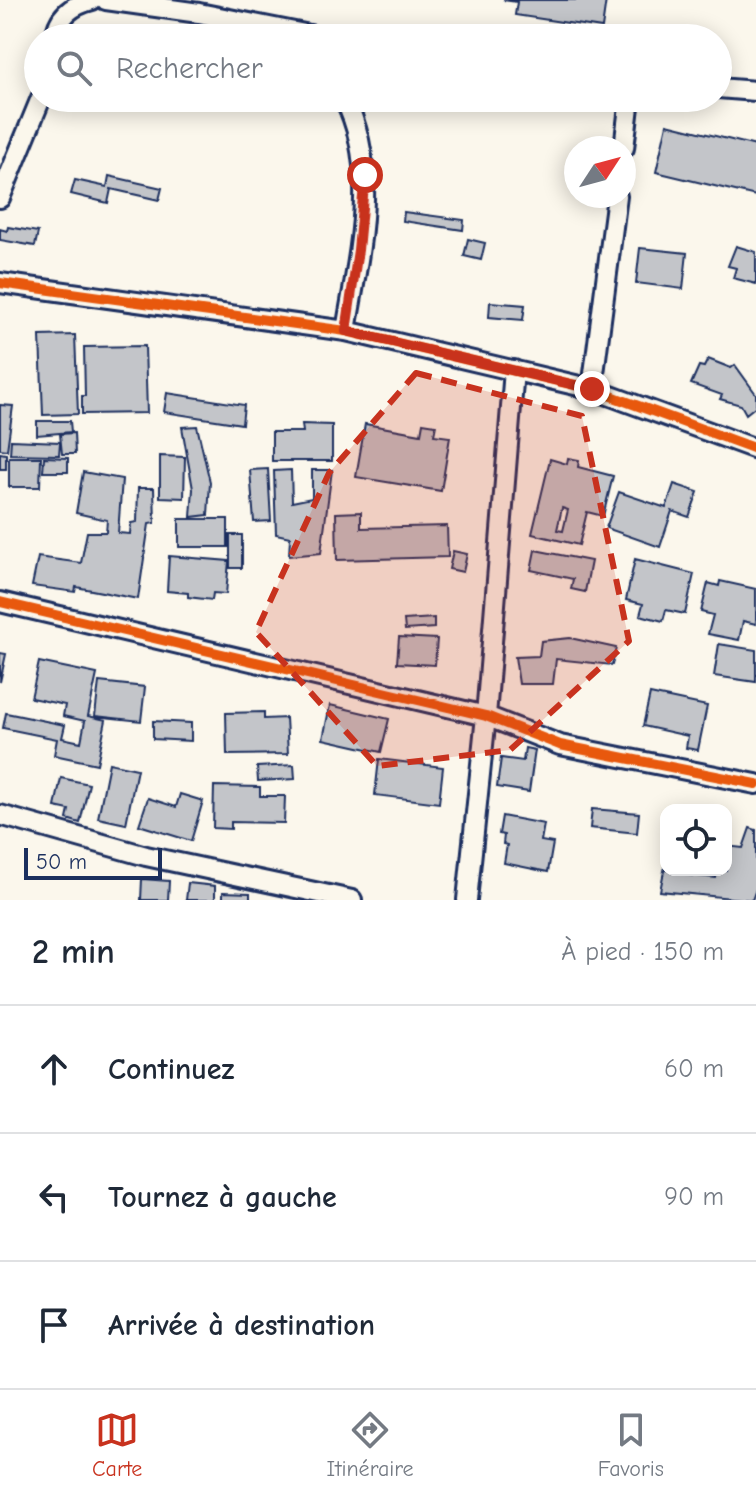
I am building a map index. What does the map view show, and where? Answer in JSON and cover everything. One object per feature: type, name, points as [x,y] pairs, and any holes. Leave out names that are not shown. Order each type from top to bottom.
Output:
[{"type":"street","points":[[59,24],[75,5],[92,0]]},
{"type":"street","points":[[106,0],[199,13],[248,24]]},
{"type":"street","points":[[732,89],[756,91]]},
{"type":"street","points":[[0,198],[35,112]]},
{"type":"street","points":[[346,331],[365,175],[356,121],[351,112]]},
{"type":"street","points":[[625,136],[628,112]]},
{"type":"street","points":[[592,389],[615,208]]},
{"type":"street","points":[[0,283],[346,331],[592,389],[756,449]]},
{"type":"street","points":[[467,900],[486,716],[514,370]]},
{"type":"street","points":[[0,602],[486,716],[560,745],[756,784]]},
{"type":"street","points":[[0,815],[146,856],[352,900]]},
{"type":"highlighted area","points":[[416,373],[582,416],[629,641],[510,750],[377,766],[256,632],[329,473]]},
{"type":"building","points":[[503,0],[606,0],[603,24],[575,24],[515,15],[517,2]]},
{"type":"building","points":[[667,124],[756,146],[756,196],[656,172]]},
{"type":"building","points":[[109,176],[162,188],[159,200],[111,189],[108,203],[71,194],[75,180],[107,187]]},
{"type":"building","points":[[404,212],[464,220],[463,230],[403,221]]},
{"type":"building","points":[[8,227],[38,232],[35,246],[0,240],[0,229],[7,231]]},
{"type":"building","points":[[468,239],[485,243],[481,260],[464,256]]},
{"type":"building","points":[[736,246],[756,252],[756,284],[733,278],[736,268],[728,266]]},
{"type":"building","points":[[640,248],[687,253],[683,289],[636,283]]},
{"type":"building","points":[[490,302],[525,305],[523,320],[489,317]]},
{"type":"building","points":[[75,335],[78,414],[43,415],[40,336]]},
{"type":"building","points":[[145,346],[147,413],[82,414],[82,396],[85,396],[84,347]]},
{"type":"building","points":[[708,359],[731,368],[735,365],[756,394],[756,406],[746,414],[741,405],[720,399],[722,395],[691,384],[699,366],[704,367]]},
{"type":"building","points":[[167,393],[244,405],[242,424],[164,412]]},
{"type":"building","points":[[0,405],[13,406],[7,450],[0,449]]},
{"type":"building","points":[[37,421],[70,421],[71,432],[37,435]]},
{"type":"building","points":[[423,423],[436,425],[434,435],[450,437],[441,491],[356,477],[365,424],[421,434]]},
{"type":"building","points":[[302,424],[332,425],[332,461],[272,461],[272,432],[303,432]]},
{"type":"building","points":[[197,426],[210,482],[208,515],[191,517],[193,489],[182,427]]},
{"type":"building","points":[[74,433],[75,454],[62,454],[60,434]]},
{"type":"building","points":[[11,440],[60,442],[59,455],[10,454]]},
{"type":"building","points":[[0,453],[6,454],[6,469],[0,469]]},
{"type":"building","points":[[160,456],[185,457],[184,498],[160,497]]},
{"type":"building","points":[[9,457],[41,457],[40,487],[9,487]]},
{"type":"building","points":[[44,457],[68,458],[68,472],[43,472]]},
{"type":"building","points":[[568,458],[579,460],[578,467],[613,476],[603,516],[587,512],[579,545],[532,534],[550,459],[567,464]],"holes":[[[562,508],[568,510],[563,531],[557,530]]]},
{"type":"building","points":[[268,469],[271,521],[254,522],[250,470]]},
{"type":"building","points":[[291,470],[292,502],[312,498],[312,470],[332,470],[321,553],[289,556],[290,537],[276,534],[274,471]]},
{"type":"building","points":[[83,472],[122,479],[118,533],[130,534],[131,523],[137,522],[138,488],[154,488],[155,523],[149,524],[138,599],[76,587],[75,592],[32,586],[38,557],[81,563],[87,532],[106,532],[107,520],[76,513]]},
{"type":"building","points":[[674,484],[698,492],[689,517],[672,511],[660,547],[606,528],[619,492],[666,508]]},
{"type":"building","points":[[361,512],[361,528],[447,526],[448,557],[337,560],[336,513]]},
{"type":"building","points":[[179,519],[228,519],[228,547],[179,547]]},
{"type":"building","points":[[230,535],[242,535],[242,568],[230,568]]},
{"type":"building","points":[[535,550],[591,561],[585,592],[571,589],[573,579],[531,570]]},
{"type":"building","points":[[453,551],[467,554],[463,572],[449,569]]},
{"type":"building","points":[[169,556],[229,561],[226,594],[213,593],[212,600],[167,591]]},
{"type":"building","points":[[635,559],[694,574],[685,614],[666,610],[663,621],[640,615],[643,604],[626,600]]},
{"type":"building","points":[[720,581],[756,589],[756,624],[743,621],[739,640],[708,634],[713,615],[701,612],[708,583],[719,586]]},
{"type":"building","points":[[434,618],[434,628],[405,630],[404,620]]},
{"type":"building","points":[[399,637],[437,639],[435,665],[397,663]]},
{"type":"building","points":[[570,638],[616,648],[612,665],[556,659],[553,684],[519,684],[515,657],[539,656],[541,641]]},
{"type":"building","points":[[719,644],[756,650],[756,682],[714,676]]},
{"type":"building","points":[[0,653],[6,654],[0,682]]},
{"type":"building","points":[[39,662],[97,674],[88,716],[106,720],[97,764],[54,755],[57,739],[3,728],[6,713],[65,725],[62,738],[81,742],[85,721],[63,716],[65,705],[31,698]]},
{"type":"building","points":[[99,682],[145,687],[141,721],[95,716]]},
{"type":"building","points":[[650,694],[707,706],[698,750],[686,748],[688,736],[643,726]]},
{"type":"building","points":[[330,705],[389,719],[381,752],[323,739]]},
{"type":"building","points":[[264,712],[264,719],[286,718],[288,754],[227,755],[226,713]]},
{"type":"building","points":[[153,721],[191,723],[191,741],[153,739]]},
{"type":"building","points":[[525,748],[535,750],[529,792],[497,787],[501,758],[523,761]]},
{"type":"building","points":[[379,759],[443,767],[439,803],[375,795]]},
{"type":"building","points":[[109,763],[137,769],[126,824],[98,818]]},
{"type":"building","points":[[294,765],[295,779],[258,781],[257,767]]},
{"type":"building","points":[[61,778],[89,784],[80,823],[67,819],[69,810],[55,807]]},
{"type":"building","points":[[214,786],[260,787],[260,796],[285,796],[284,823],[231,822],[231,829],[213,828]]},
{"type":"building","points":[[180,794],[203,801],[191,841],[139,825],[148,798],[176,807]]},
{"type":"building","points":[[592,809],[639,813],[637,833],[590,828]]},
{"type":"building","points":[[502,816],[544,824],[541,841],[553,843],[548,872],[504,863],[507,845],[503,844],[504,835],[499,834]]},
{"type":"building","points":[[750,828],[756,830],[756,889],[752,900],[660,891],[663,876],[732,876],[732,847],[743,848]]},
{"type":"building","points":[[142,879],[169,881],[168,900],[141,900]]},
{"type":"building","points":[[188,883],[215,886],[215,900],[186,900]]},
{"type":"building","points":[[223,892],[250,893],[250,900],[223,900]]},
{"type":"cycle path","points":[[0,283],[346,331],[592,389],[756,449]]},
{"type":"cycle path","points":[[0,602],[486,716],[560,745],[756,784]]},
{"type":"route","points":[[365,175],[346,331],[592,389]]}]
